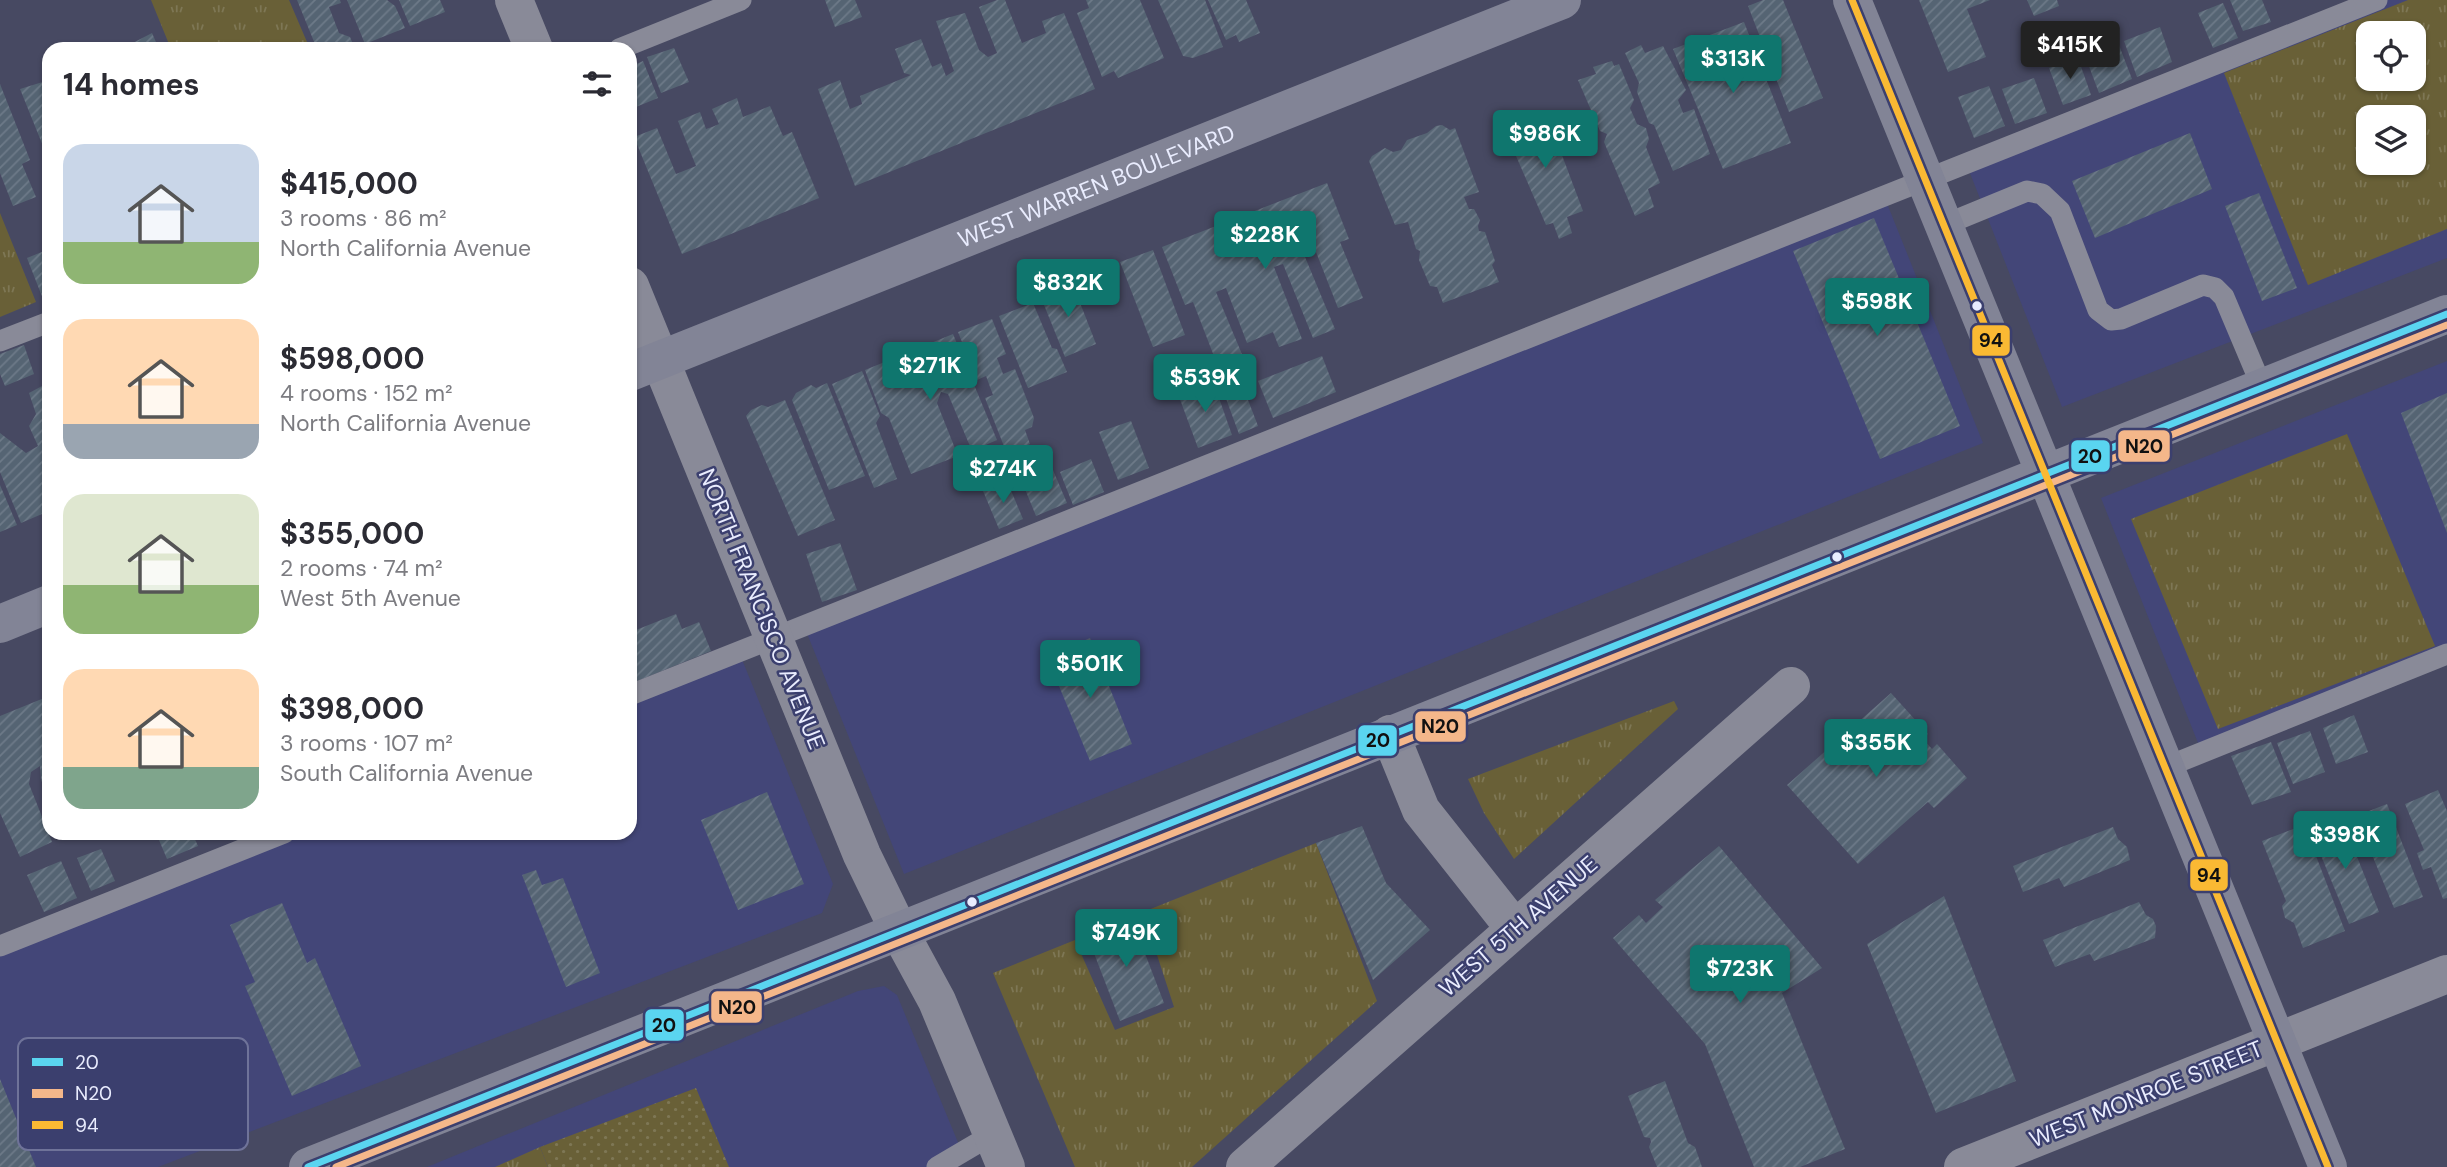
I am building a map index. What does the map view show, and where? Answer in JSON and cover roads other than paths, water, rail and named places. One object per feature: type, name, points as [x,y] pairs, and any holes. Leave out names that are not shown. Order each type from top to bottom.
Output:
[{"type":"main road","name":"WEST WARREN BOULEVARD","points":[[645,366],[1562,0]]},
{"type":"main road","points":[[1852,0],[2328,1167]]},
{"type":"main road","points":[[308,1167],[2045,472],[2447,314]]},
{"type":"main road","points":[[0,624],[42,607]]},
{"type":"street","points":[[514,0],[531,42]]},
{"type":"street","name":"NORTH FRANCISCO AVENUE","points":[[637,323],[645,366],[774,638],[862,855],[937,1001],[1000,1151]]},
{"type":"street","name":"WEST 5TH AVENUE","points":[[1245,1167],[1791,686]]},
{"type":"street","points":[[1390,734],[1421,810],[1515,929]]},
{"type":"street","name":"WEST MONROE STREET","points":[[1967,1166],[2447,974]]},
{"type":"lane","points":[[636,42],[741,0]]},
{"type":"lane","points":[[637,692],[2377,0]]},
{"type":"lane","points":[[1944,225],[2027,191],[2042,194],[2060,211],[2098,310],[2111,320],[2121,319],[2203,285],[2215,288],[2224,297],[2262,387]]},
{"type":"lane","points":[[0,341],[42,325]]},
{"type":"lane","points":[[2165,768],[2447,654]]},
{"type":"lane","points":[[0,946],[266,840]]},
{"type":"lane","points":[[937,1167],[1000,1151]]}]
